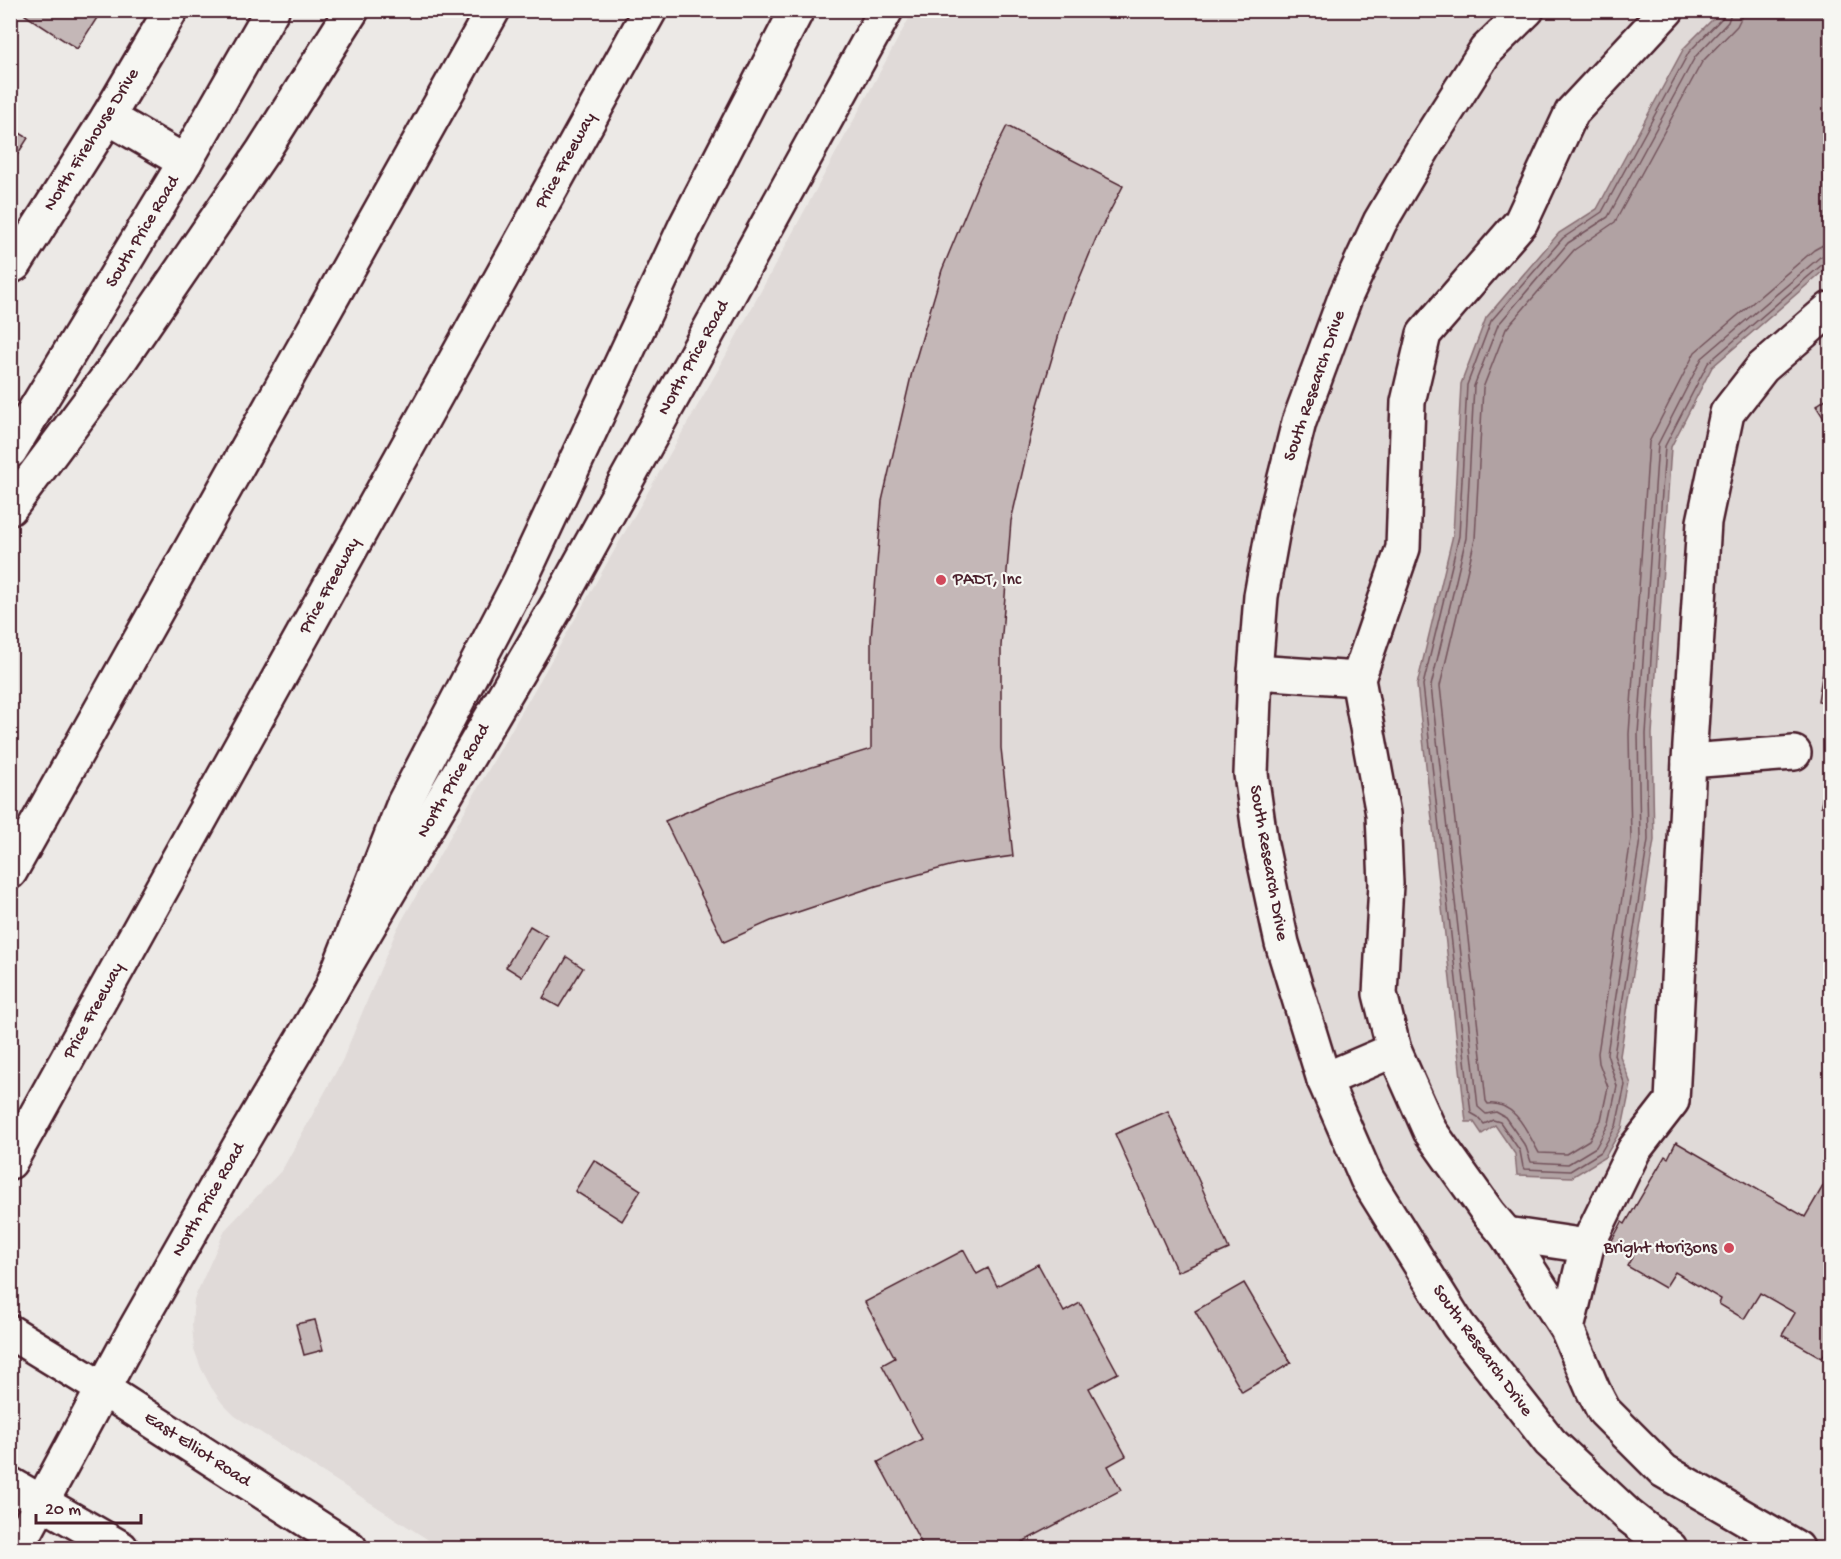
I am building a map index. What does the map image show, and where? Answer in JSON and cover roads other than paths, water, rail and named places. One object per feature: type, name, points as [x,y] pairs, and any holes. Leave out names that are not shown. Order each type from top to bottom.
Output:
[{"type":"main road","name":"North Firehouse Drive","points":[[10,267],[15,264],[108,117],[171,10]]},
{"type":"main road","name":"South Price Road","points":[[10,451],[185,162],[272,10]]},
{"type":"main road","points":[[10,508],[123,357],[263,150],[352,10]]},
{"type":"main road","points":[[10,872],[493,10]]},
{"type":"main road","name":"Price Freeway","points":[[10,1162],[650,10]]},
{"type":"main road","points":[[330,992],[404,803],[519,583],[686,225],[797,10]]},
{"type":"main road","name":"North Price Road","points":[[17,1548],[103,1389],[243,1140],[558,604],[886,10]]},
{"type":"main road","name":"South Research Drive","points":[[1527,10],[1486,50],[1380,222],[1346,295],[1299,422],[1276,513],[1261,596],[1251,774],[1281,943],[1324,1080],[1367,1179],[1458,1325],[1550,1442],[1594,1484],[1670,1548]]},
{"type":"main road","points":[[1667,10],[1572,112],[1521,222],[1424,334],[1408,402],[1403,548],[1358,679],[1383,814],[1386,884],[1380,994],[1394,1050],[1430,1131],[1489,1214],[1506,1234],[1567,1329],[1604,1411],[1664,1471],[1797,1548]]},
{"type":"main road","points":[[108,117],[185,162]]},
{"type":"main road","points":[[1567,1329],[1587,1246],[1634,1150],[1672,1101],[1689,760],[1704,522],[1727,413],[1762,368],[1830,309]]},
{"type":"main road","points":[[1256,672],[1358,679]]},
{"type":"main road","points":[[1689,760],[1794,753]]},
{"type":"main road","points":[[1324,1080],[1394,1050]]},
{"type":"main road","points":[[1506,1234],[1587,1246]]},
{"type":"main road","name":"East Elliot Road","points":[[10,1332],[350,1548]]},
{"type":"main road","points":[[10,1484],[121,1548]]},
{"type":"water","points":[[1721,11],[1830,11],[1830,265],[1712,367],[1671,447],[1652,734],[1654,840],[1620,1056],[1631,1084],[1622,1128],[1605,1157],[1572,1177],[1517,1175],[1515,1154],[1495,1125],[1482,1134],[1474,1122],[1466,1122],[1417,685],[1453,535],[1461,384],[1486,318],[1559,233],[1597,209],[1684,48]]},
{"type":"place","name":"PADT, Inc","points":[[941,580]]},
{"type":"place","name":"Bright Horizons","points":[[1729,1248]]}]
